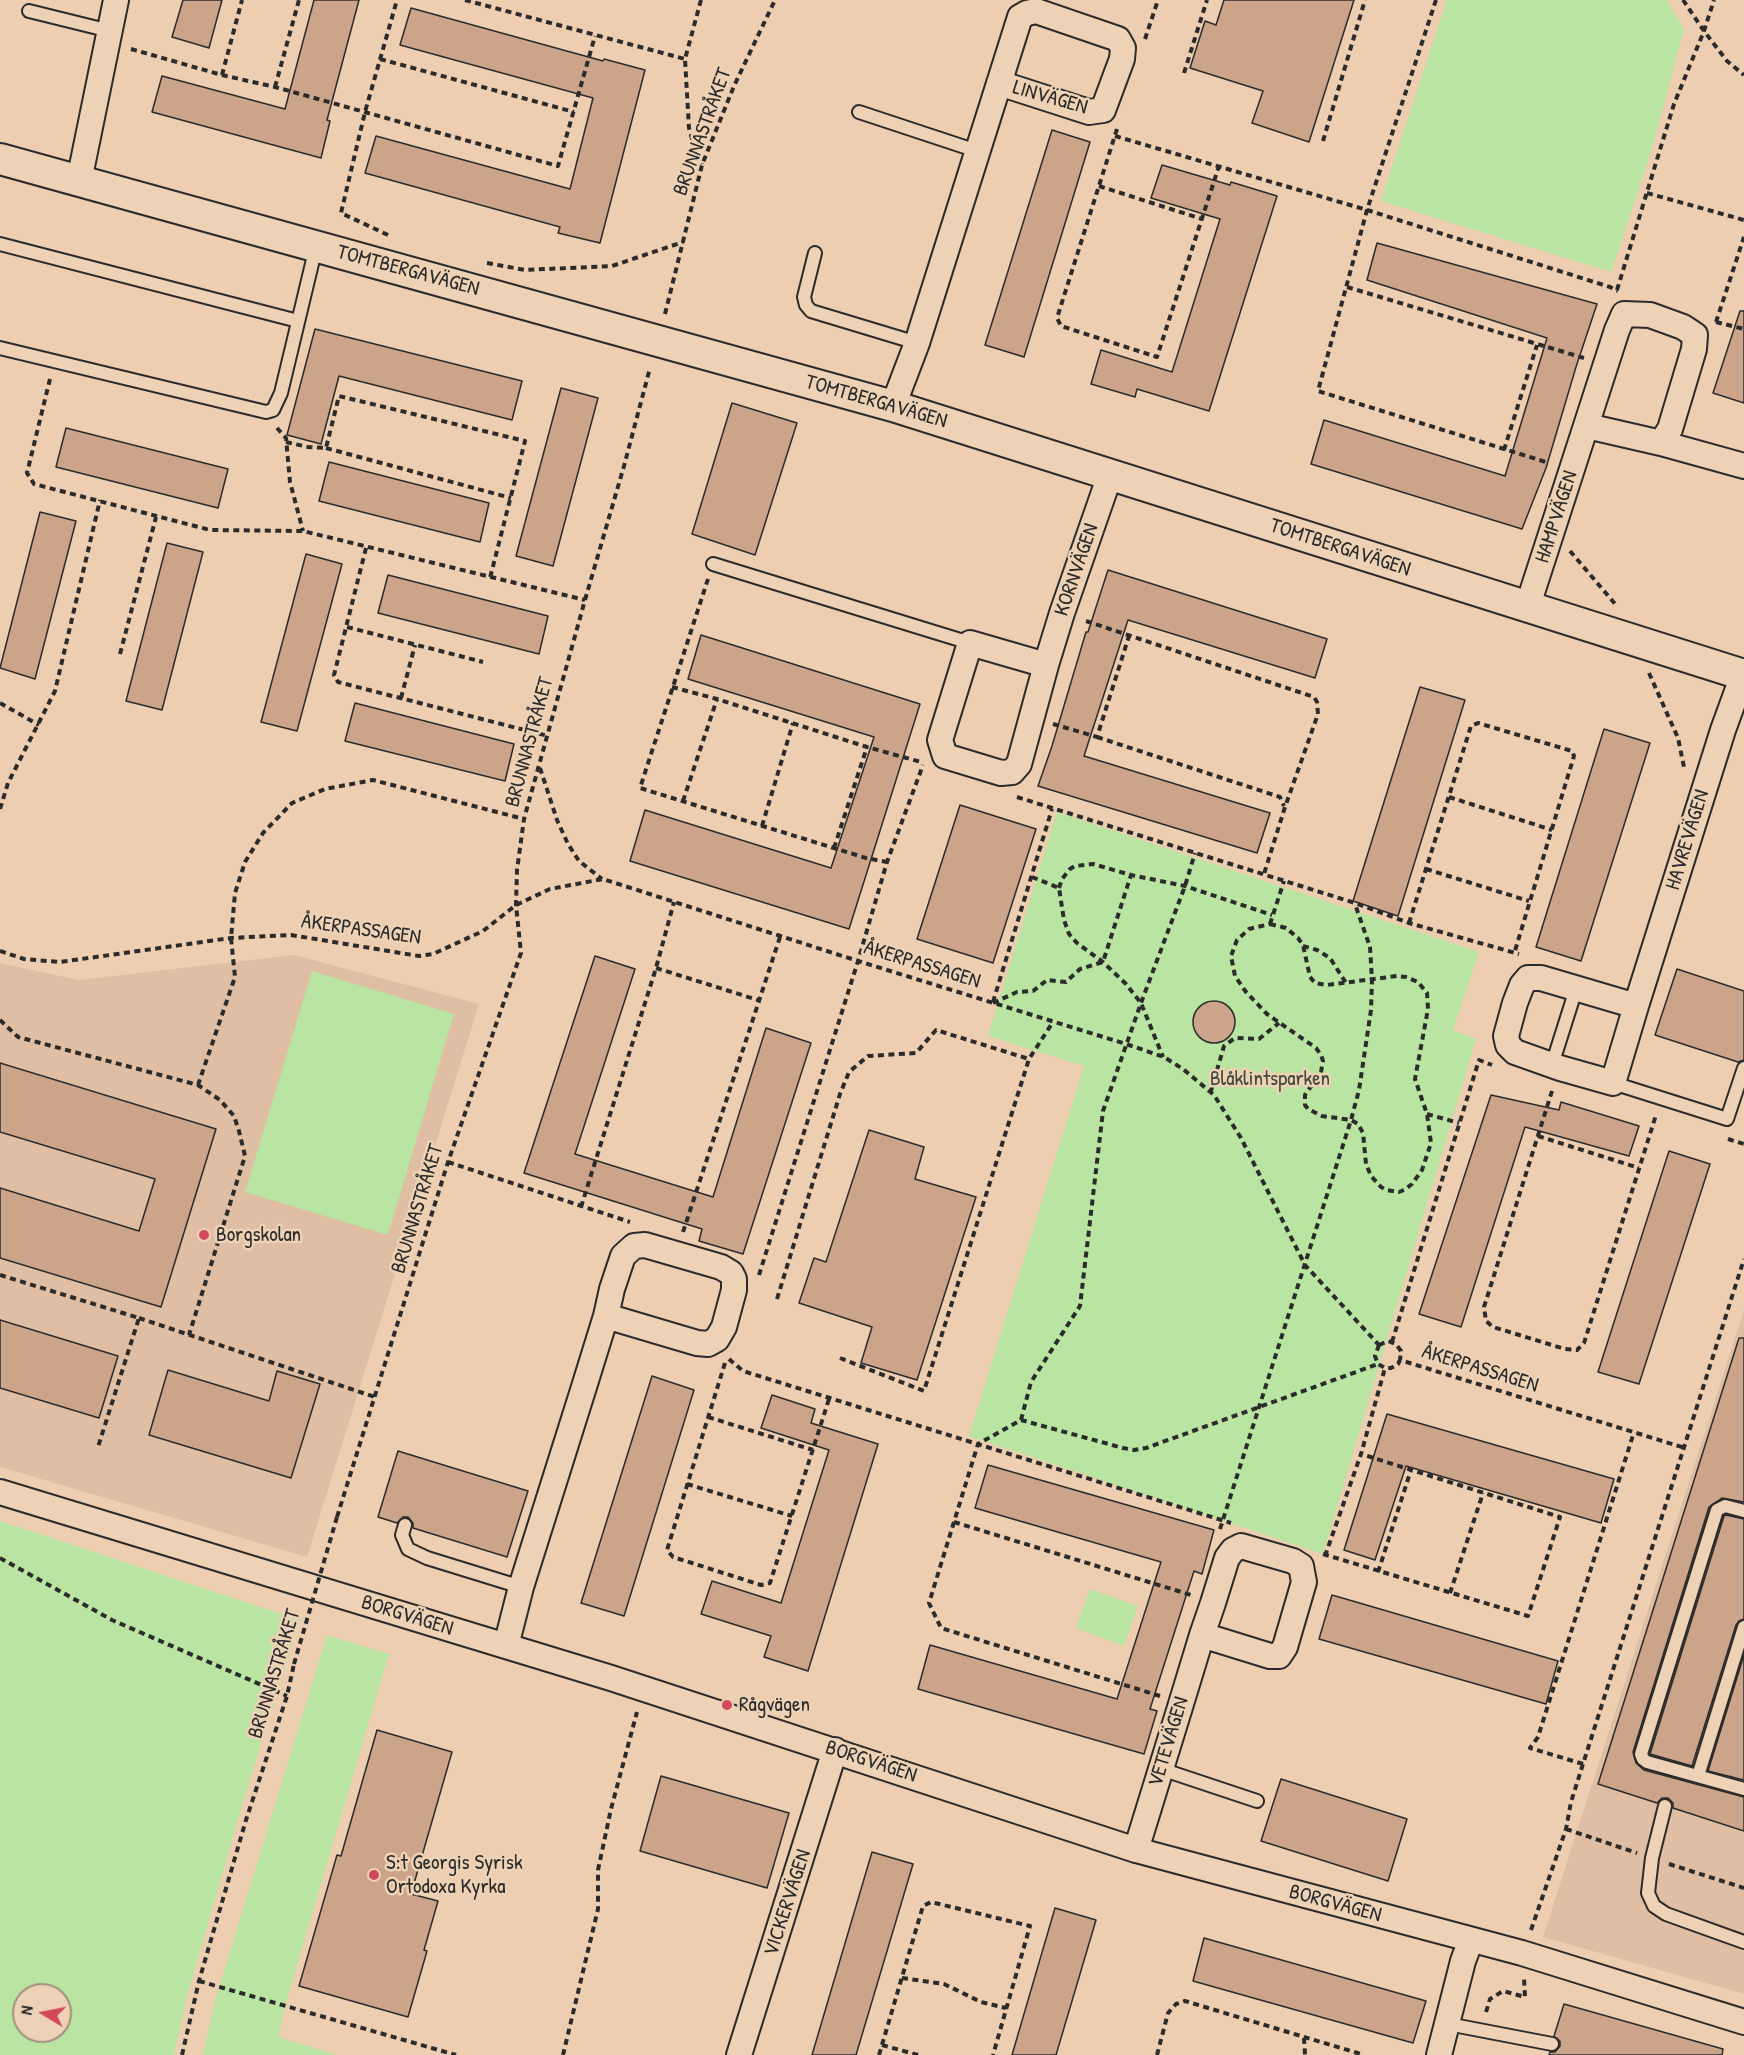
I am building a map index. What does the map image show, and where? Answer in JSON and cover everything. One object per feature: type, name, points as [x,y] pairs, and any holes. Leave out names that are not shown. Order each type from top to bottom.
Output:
[{"type":"street","points":[[79,181],[116,39],[116,0]]},
{"type":"street","name":"LINVÄGEN","points":[[893,406],[917,343],[977,151],[1020,17],[1036,11],[1118,39],[1123,48],[1122,59],[1103,110],[1089,112],[999,83]]},
{"type":"street","name":"TOMTBERGAVÄGEN","points":[[0,159],[893,406],[1743,675]]},
{"type":"street","points":[[1624,314],[1650,315],[1683,327],[1695,335],[1694,349],[1670,429],[1661,443]]},
{"type":"street","name":"HAMPVÄGEN","points":[[1527,608],[1624,314]]},
{"type":"street","points":[[1587,426],[1744,466]]},
{"type":"street","name":"KORNVÄGEN","points":[[970,643],[940,740],[945,756],[1001,773],[1012,772],[1019,764],[1062,613],[1110,475]]},
{"type":"street","points":[[970,643],[1046,665]]},
{"type":"street","name":"HAVREVÄGEN","points":[[1613,1083],[1723,730],[1743,675]]},
{"type":"street","points":[[1613,1083],[1515,1052],[1508,1045],[1506,1036],[1526,966],[1541,978],[1636,1006]]},
{"type":"street","points":[[506,1646],[521,1587],[623,1256],[634,1246],[645,1245],[721,1267],[731,1273],[734,1279],[734,1290],[724,1327],[717,1339],[708,1344],[697,1343],[606,1316]]},
{"type":"street","name":"BORGVÄGEN","points":[[0,1492],[506,1646],[835,1750],[1136,1850],[1522,1953],[1744,2022]]},
{"type":"street","name":"VETEVÄGEN","points":[[1136,1850],[1202,1635],[1227,1558],[1233,1550],[1241,1546],[1293,1560],[1301,1566],[1304,1582],[1285,1647],[1279,1656],[1270,1656],[1202,1635]]},
{"type":"street","name":"VICKERVÄGEN","points":[[739,2055],[835,1750]]},
{"type":"street","points":[[1439,2055],[1463,1962],[1472,1940]]},
{"type":"lane","points":[[29,11],[116,39]]},
{"type":"lane","points":[[859,112],[977,151]]},
{"type":"lane","points":[[0,244],[298,321]]},
{"type":"lane","points":[[0,348],[267,412],[273,410],[281,393],[316,246]]},
{"type":"lane","points":[[815,253],[804,297],[806,305],[812,311],[917,343]]},
{"type":"lane","points":[[713,564],[970,643]]},
{"type":"lane","points":[[1556,1066],[1576,989]]},
{"type":"lane","points":[[1613,1083],[1727,1119],[1744,1068]]},
{"type":"lane","points":[[1744,1511],[1725,1506],[1717,1510],[1641,1749],[1643,1759],[1647,1762],[1744,1789]]},
{"type":"lane","points":[[405,1525],[402,1535],[408,1549],[427,1558],[521,1587]]},
{"type":"lane","points":[[1698,1776],[1744,1627]]},
{"type":"lane","points":[[1161,1769],[1257,1801]]},
{"type":"lane","points":[[1665,1806],[1652,1858],[1648,1893],[1654,1906],[1666,1914],[1744,1942]]},
{"type":"lane","points":[[1448,2024],[1552,2043]]},
{"type":"path","points":[[222,75],[242,0]]},
{"type":"path","points":[[275,87],[299,0]]},
{"type":"path","points":[[397,0],[365,112],[341,213],[398,240]]},
{"type":"path","points":[[465,0],[685,59]]},
{"type":"path","points":[[701,0],[685,59],[689,128],[702,165]]},
{"type":"path","name":"BRUNNASTRÅKET","points":[[665,314],[702,165],[734,86],[775,0]]},
{"type":"path","points":[[1143,46],[1158,0]]},
{"type":"path","points":[[1184,73],[1207,0]]},
{"type":"path","points":[[1323,141],[1365,0]]},
{"type":"path","points":[[1436,0],[1367,210],[1318,391],[1554,465]]},
{"type":"path","points":[[1683,0],[1727,61],[1744,75]]},
{"type":"path","points":[[1624,314],[1617,290],[1674,104],[1704,32],[1714,0]]},
{"type":"path","points":[[116,39],[222,75],[275,87],[558,166],[595,36]]},
{"type":"path","points":[[380,59],[574,112]]},
{"type":"path","points":[[1119,124],[1057,318],[1061,326],[1157,357],[1218,166]]},
{"type":"path","points":[[1115,136],[1367,210],[1617,290]]},
{"type":"path","points":[[1099,186],[1202,219]]},
{"type":"path","points":[[1647,193],[1744,220]]},
{"type":"path","points":[[1716,322],[1744,237]]},
{"type":"path","points":[[480,261],[525,270],[612,266],[683,242]]},
{"type":"path","points":[[1347,287],[1587,360]]},
{"type":"path","points":[[1504,450],[1537,345]]},
{"type":"path","points":[[54,361],[27,472],[34,484],[210,530],[303,531],[585,600]]},
{"type":"path","name":"BRUNNASTRÅKET","points":[[182,2055],[199,1982],[246,1820],[287,1696],[294,1664],[337,1517],[448,1162],[521,953],[516,905],[517,870],[524,819],[650,368]]},
{"type":"path","points":[[326,448],[339,396],[525,441],[490,578]]},
{"type":"path","points":[[267,412],[277,429],[286,438],[290,482],[303,531]]},
{"type":"path","points":[[286,442],[326,448],[511,498]]},
{"type":"path","points":[[0,809],[8,783],[55,691],[100,500]]},
{"type":"path","points":[[120,654],[156,517]]},
{"type":"path","points":[[1563,543],[1619,609]]},
{"type":"path","points":[[366,548],[334,675],[338,682],[548,736]]},
{"type":"path","points":[[713,564],[640,788],[887,862]]},
{"type":"path","points":[[1062,613],[1314,697],[1318,714],[1264,874]]},
{"type":"path","points":[[347,627],[483,662]]},
{"type":"path","points":[[1097,737],[1129,636]]},
{"type":"path","points":[[401,698],[415,645]]},
{"type":"path","points":[[1656,673],[1647,670],[1678,738],[1685,768]]},
{"type":"path","points":[[672,687],[924,763],[932,770]]},
{"type":"path","points":[[683,801],[717,699]]},
{"type":"path","points":[[0,703],[39,725]]},
{"type":"path","points":[[1047,722],[1280,796],[1285,807]]},
{"type":"path","points":[[762,826],[793,723]]},
{"type":"path","points":[[1409,923],[1471,726],[1478,723],[1572,751],[1574,756],[1513,952]]},
{"type":"path","points":[[834,848],[867,747]]},
{"type":"path","points":[[757,1282],[887,862],[924,763]]},
{"type":"path","points":[[539,766],[557,820],[568,844],[579,861],[603,879]]},
{"type":"path","points":[[198,1085],[235,976],[231,938],[235,892],[245,862],[263,833],[292,803],[325,789],[373,780],[524,819]]},
{"type":"path","points":[[1008,794],[1355,903],[1409,923],[1513,952],[1526,966]]},
{"type":"path","points":[[1449,797],[1552,830]]},
{"type":"path","points":[[993,1003],[1052,808]]},
{"type":"path","points":[[1021,1420],[1030,1382],[1080,1306],[1103,1110],[1195,853]]},
{"type":"path","points":[[1164,1058],[1141,1003],[1126,984],[1069,934],[1064,920],[1059,888],[1062,879],[1070,869],[1087,864],[1185,886],[1272,915]]},
{"type":"path","points":[[1426,869],[1529,901]]},
{"type":"path","points":[[1103,962],[1131,875]]},
{"type":"path","points":[[1032,877],[1059,888]]},
{"type":"path","name":"ÅKERPASSAGEN","points":[[0,951],[24,959],[60,962],[231,938],[291,935],[418,956],[433,954],[483,931],[516,905],[550,889],[603,879],[1164,1058],[1193,1076],[1211,1092],[1241,1138],[1305,1265],[1379,1345]]},
{"type":"path","points":[[1270,924],[1284,881]]},
{"type":"path","points":[[581,1207],[656,968],[674,902]]},
{"type":"path","points":[[1223,1520],[1351,1120],[1365,1052],[1371,1010],[1372,980],[1370,947],[1355,903]]},
{"type":"path","points":[[1270,924],[1291,930],[1303,945],[1308,970],[1315,983],[1323,985],[1372,980],[1406,977],[1418,982],[1427,993],[1428,1009],[1415,1079],[1427,1114],[1431,1143],[1426,1161],[1412,1184],[1399,1192],[1381,1187],[1371,1176],[1366,1164],[1363,1133],[1358,1124],[1351,1120],[1322,1116],[1305,1105],[1305,1095],[1321,1072],[1323,1061],[1321,1055],[1316,1048],[1267,1014],[1245,992],[1235,976],[1231,963],[1233,948],[1243,933],[1256,926],[1270,924]]},
{"type":"path","points":[[681,1238],[780,936]]},
{"type":"path","points":[[1303,945],[1330,958],[1346,983]]},
{"type":"path","points":[[1513,952],[1526,966]]},
{"type":"path","points":[[993,1003],[1015,993],[1033,991],[1047,980],[1066,982],[1080,969],[1103,962]]},
{"type":"path","points":[[656,968],[759,1000]]},
{"type":"path","points":[[0,1020],[18,1037],[198,1085],[220,1100],[234,1116],[240,1131],[245,1156],[189,1335]]},
{"type":"path","points":[[840,1358],[924,1391],[1029,1059],[1053,1022]]},
{"type":"path","points":[[1211,1092],[1224,1046],[1235,1038],[1259,1039],[1279,1023]]},
{"type":"path","points":[[777,1299],[840,1094],[849,1072],[868,1056],[916,1053],[936,1030],[1029,1059]]},
{"type":"path","points":[[1400,1360],[1395,1366],[1385,1368],[1378,1364],[1375,1356],[1379,1345],[1392,1342],[1479,1060],[1500,1067]]},
{"type":"path","points":[[1556,1066],[1538,1136],[1484,1306],[1486,1321],[1492,1327],[1565,1349],[1577,1350],[1584,1343],[1662,1098]]},
{"type":"path","points":[[1427,1114],[1459,1123]]},
{"type":"path","points":[[1538,1136],[1639,1168]]},
{"type":"path","points":[[448,1162],[637,1224]]},
{"type":"path","points":[[1566,1829],[1571,1802],[1744,1259]]},
{"type":"path","points":[[752,1260],[762,1263]]},
{"type":"path","points":[[0,1275],[139,1318],[375,1397]]},
{"type":"path","points":[[98,1447],[139,1318]]},
{"type":"path","name":"ÅKERPASSAGEN","points":[[1392,1342],[1401,1351],[1400,1360],[1685,1448]]},
{"type":"path","points":[[731,1350],[667,1550],[673,1557],[761,1585],[770,1583],[829,1399]]},
{"type":"path","points":[[727,1357],[742,1371],[1233,1524]]},
{"type":"path","points":[[1181,1704],[941,1628],[929,1603],[978,1444],[1021,1420],[1134,1450],[1146,1448],[1260,1409],[1378,1364]]},
{"type":"path","points":[[1325,1556],[1361,1454],[1385,1368]]},
{"type":"path","points":[[708,1418],[813,1450]]},
{"type":"path","points":[[1583,1764],[1530,1749],[1538,1737],[1634,1432]]},
{"type":"path","points":[[1316,1548],[1325,1556],[1528,1616],[1560,1517],[1361,1454]]},
{"type":"path","points":[[1378,1572],[1411,1470]]},
{"type":"path","points":[[687,1484],[792,1516]]},
{"type":"path","points":[[1450,1593],[1483,1493]]},
{"type":"path","points":[[954,1522],[1213,1603]]},
{"type":"path","points":[[0,1558],[112,1620],[287,1696]]},
{"type":"path","points":[[563,2055],[598,1909],[598,1870],[611,1809],[638,1709]]},
{"type":"path","points":[[879,2055],[923,1906],[931,1902],[1030,1926],[993,2055]]},
{"type":"path","points":[[902,1978],[944,1984],[981,2002],[1006,2008]]},
{"type":"path","points":[[199,1982],[456,2055]]},
{"type":"path","points":[[1157,2055],[1168,2013],[1176,2004],[1185,2001],[1364,2055]]},
{"type":"path","points":[[1304,2037],[1305,2055]]},
{"type":"path","points":[[882,2044],[918,2055]]},
{"type":"shaded area","name":"Borgskolan","points":[[294,955],[479,1004],[307,1557],[0,1467],[0,963],[79,980]]},
{"type":"shaded area","points":[[1744,1310],[1744,1994],[1543,1937]]},
{"type":"green space","points":[[1447,0],[1667,0],[1684,29],[1652,149],[1611,272],[1381,201]]},
{"type":"green space","name":"Blåklintsparken","points":[[1057,812],[1479,952],[1453,1030],[1476,1039],[1323,1554],[969,1436],[1084,1066],[988,1036]]},
{"type":"green space","points":[[312,971],[454,1014],[388,1235],[245,1192]]},
{"type":"green space","points":[[0,1521],[300,1620],[246,1792],[187,1996],[174,2055],[0,2055]]},
{"type":"green space","points":[[1090,1589],[1138,1606],[1124,1646],[1076,1628]]},
{"type":"green space","points":[[327,1635],[389,1654],[287,1999],[278,2037],[337,2055],[203,2055],[215,2001]]},
{"type":"building","points":[[183,0],[222,0],[209,48],[172,37]]},
{"type":"building","points":[[314,0],[359,0],[327,120],[330,121],[321,158],[152,112],[162,76],[285,109]]},
{"type":"building","points":[[1224,0],[1354,0],[1309,142],[1252,123],[1263,91],[1190,68],[1205,21],[1216,25]]},
{"type":"building","points":[[411,8],[603,61],[604,59],[645,70],[600,243],[558,233],[560,227],[365,173],[376,136],[570,189],[593,98],[400,45]]},
{"type":"building","points":[[1052,130],[1090,142],[1024,357],[985,345]]},
{"type":"building","points":[[1162,165],[1277,196],[1209,411],[1137,389],[1135,397],[1091,384],[1101,350],[1172,372],[1220,219],[1151,198]]},
{"type":"building","points":[[1377,243],[1597,304],[1546,468],[1522,529],[1311,464],[1324,420],[1505,476],[1547,338],[1367,280]]},
{"type":"building","points":[[1740,311],[1744,311],[1744,403],[1713,393]]},
{"type":"building","points":[[315,329],[522,381],[512,420],[339,376],[321,444],[287,435]]},
{"type":"building","points":[[561,388],[598,398],[553,566],[516,556]]},
{"type":"building","points":[[732,403],[797,423],[755,555],[692,534]]},
{"type":"building","points":[[66,428],[228,469],[218,508],[56,467]]},
{"type":"building","points":[[329,462],[489,503],[480,542],[319,501]]},
{"type":"building","points":[[40,512],[76,521],[35,679],[0,668]]},
{"type":"building","points":[[167,543],[203,552],[162,710],[126,701]]},
{"type":"building","points":[[306,554],[342,564],[297,731],[261,722]]},
{"type":"building","points":[[1108,570],[1327,639],[1315,678],[1128,620],[1084,756],[1270,813],[1257,853],[1038,786],[1086,632],[1088,632]]},
{"type":"building","points":[[388,575],[548,616],[539,654],[378,613]]},
{"type":"building","points":[[701,635],[920,704],[849,929],[630,861],[645,810],[831,868],[874,737],[688,679]]},
{"type":"building","points":[[1420,687],[1465,700],[1398,916],[1353,901]]},
{"type":"building","points":[[355,703],[514,744],[505,781],[345,741]]},
{"type":"building","points":[[1604,729],[1650,743],[1581,961],[1536,947]]},
{"type":"building","points":[[960,805],[1036,829],[993,963],[917,939]]},
{"type":"building","points":[[595,956],[635,969],[575,1154],[713,1197],[766,1028],[811,1043],[743,1254],[699,1241],[702,1229],[524,1173]]},
{"type":"building","points":[[1677,969],[1744,991],[1744,1060],[1738,1062],[1655,1035]]},
{"type":"building","points":[[1214,1001],[1229,1007],[1235,1022],[1229,1037],[1214,1043],[1199,1037],[1193,1022],[1199,1007]]},
{"type":"building","points":[[0,1063],[216,1129],[161,1307],[0,1258],[0,1188],[139,1231],[155,1179],[0,1132]]},
{"type":"building","points":[[1491,1095],[1559,1110],[1561,1102],[1639,1126],[1629,1156],[1525,1127],[1461,1327],[1419,1314]]},
{"type":"building","points":[[869,1130],[924,1147],[915,1179],[976,1197],[917,1380],[861,1363],[872,1327],[799,1303],[814,1258],[826,1262]]},
{"type":"building","points":[[1669,1151],[1710,1164],[1639,1384],[1598,1372]]},
{"type":"building","points":[[0,1320],[118,1356],[99,1418],[0,1388]]},
{"type":"building","points":[[1739,1338],[1744,1338],[1744,1502],[1722,1498],[1709,1507],[1633,1752],[1636,1763],[1644,1770],[1744,1797],[1744,1831],[1673,1808],[1673,1803],[1668,1798],[1662,1798],[1657,1803],[1598,1784]]},
{"type":"building","points":[[168,1370],[269,1401],[277,1371],[320,1384],[291,1478],[149,1435]]},
{"type":"building","points":[[652,1376],[694,1390],[624,1616],[581,1603]]},
{"type":"building","points":[[772,1395],[815,1409],[811,1423],[878,1444],[808,1671],[764,1657],[771,1636],[701,1614],[712,1581],[781,1603],[829,1450],[761,1428]]},
{"type":"building","points":[[1387,1414],[1614,1479],[1601,1523],[1406,1466],[1375,1560],[1344,1550]]},
{"type":"building","points":[[398,1451],[528,1491],[507,1557],[413,1528],[413,1523],[408,1517],[403,1517],[397,1523],[378,1517]]},
{"type":"building","points":[[988,1465],[1214,1530],[1202,1574],[1194,1571],[1150,1709],[1157,1711],[1144,1754],[918,1689],[930,1645],[1117,1699],[1161,1562],[975,1508]]},
{"type":"building","points":[[1726,1515],[1744,1519],[1744,1619],[1736,1625],[1692,1766],[1650,1754]]},
{"type":"building","points":[[1332,1595],[1558,1661],[1546,1704],[1319,1639]]},
{"type":"building","points":[[1744,1655],[1744,1780],[1708,1771]]},
{"type":"building","name":"S:t Georgis Syrisk Ortodoxa Kyrka","points":[[377,1730],[452,1752],[411,1894],[438,1901],[424,1950],[427,1951],[408,2017],[299,1986],[337,1855],[341,1856]]},
{"type":"building","points":[[661,1776],[789,1813],[767,1888],[640,1851]]},
{"type":"building","points":[[1281,1779],[1407,1819],[1388,1881],[1261,1841]]},
{"type":"building","points":[[872,1852],[913,1864],[856,2055],[812,2055]]},
{"type":"building","points":[[1055,1908],[1096,1920],[1056,2055],[1012,2055]]},
{"type":"building","points":[[1204,1938],[1426,2001],[1413,2043],[1193,1981]]},
{"type":"building","points":[[1564,2004],[1723,2049],[1722,2055],[1549,2055],[1560,2046],[1560,2041],[1554,2036]]},
{"type":"place","name":"Borgskolan","points":[[204,1235]]},
{"type":"place","name":"Rågvägen","points":[[727,1705]]},
{"type":"place","name":"S:t Georgis Syrisk Ortodoxa Kyrka","points":[[374,1875]]}]
